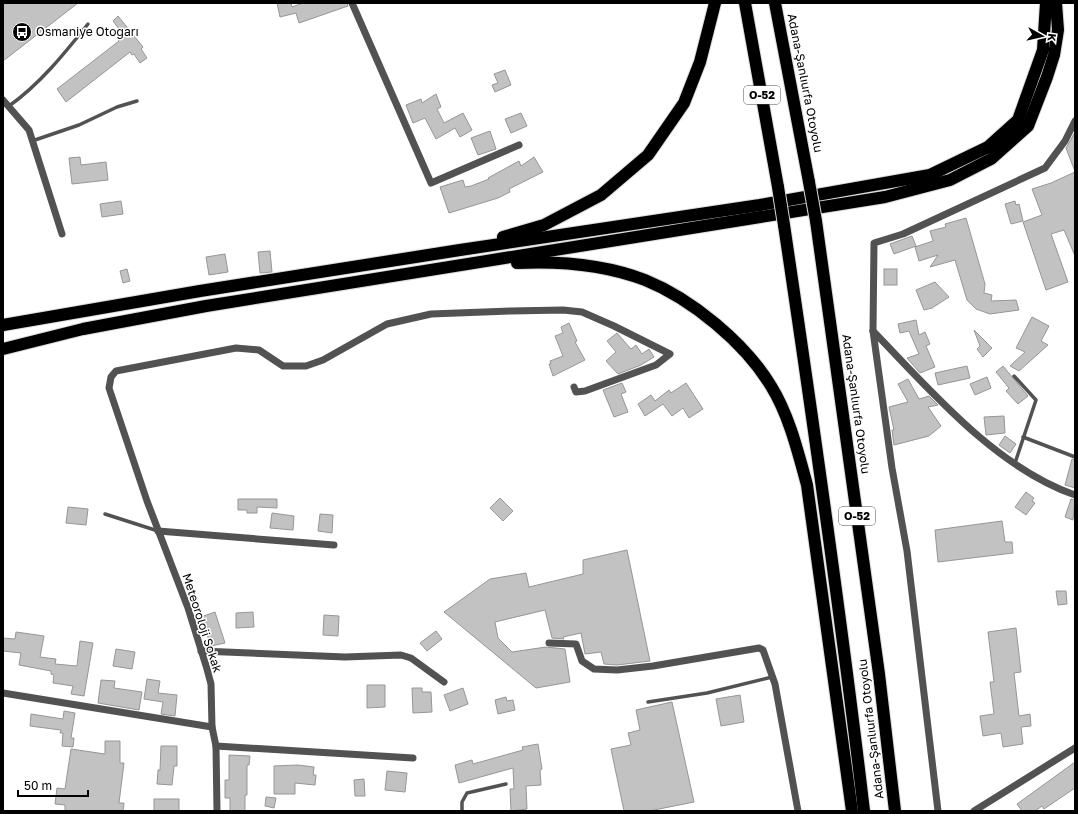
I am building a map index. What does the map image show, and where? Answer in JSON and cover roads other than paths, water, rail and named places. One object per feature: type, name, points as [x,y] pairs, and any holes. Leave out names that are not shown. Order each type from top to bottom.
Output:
[{"type":"highway","points":[[460,250],[544,225],[601,195],[648,155],[684,103],[700,62],[715,3]]},
{"type":"highway","name":"Adana-Şanlıurfa Otoyolu","points":[[745,3],[784,225],[839,607],[864,811]]},
{"type":"highway","name":"Adana-Şanlıurfa Otoyolu","points":[[775,3],[816,221],[879,674],[895,811]]},
{"type":"highway","points":[[783,3],[809,182]]},
{"type":"highway","points":[[3,325],[200,291],[768,204],[930,175],[988,147],[1018,120],[1043,50],[1046,3]]},
{"type":"highway","points":[[3,349],[83,329],[206,306],[885,197],[950,180],[991,159],[1028,126],[1054,55],[1058,30],[1056,3]]},
{"type":"highway","points":[[468,264],[537,262],[591,266],[646,280],[698,308],[737,343],[771,386],[794,435],[807,485],[852,811]]},
{"type":"street","points":[[352,3],[432,183],[519,145]]},
{"type":"street","points":[[3,100],[29,130],[62,234]]},
{"type":"street","points":[[938,811],[907,551],[892,468],[873,331],[874,243],[903,234],[1045,168],[1065,141],[1075,121]]},
{"type":"street","name":"Meteoroloji Sokak","points":[[217,811],[216,746],[212,727],[210,684],[188,608],[146,501],[109,388],[111,377],[116,371],[236,348],[259,350],[283,366],[306,366],[323,360],[387,324],[431,314],[511,311],[563,310],[582,312],[670,354],[656,365],[585,391],[576,392],[574,387]]},
{"type":"street","points":[[873,331],[956,418],[1014,464],[1063,491],[1075,495]]},
{"type":"street","points":[[158,531],[334,545]]},
{"type":"street","points":[[549,643],[576,644],[582,661],[594,669],[617,670],[653,666],[759,648],[763,650],[772,677],[792,772],[798,811]]},
{"type":"street","points":[[201,650],[345,657],[401,655],[411,658],[444,682]]},
{"type":"street","points":[[3,693],[212,727]]},
{"type":"street","points":[[216,746],[413,758]]},
{"type":"street","points":[[974,811],[1075,748]]},
{"type":"lane","points":[[9,106],[25,95],[57,63],[88,24]]},
{"type":"lane","points":[[32,141],[79,125],[117,107],[137,101]]},
{"type":"lane","points":[[1014,376],[1036,400],[1014,464]]},
{"type":"lane","points":[[1023,437],[1075,457]]},
{"type":"lane","points":[[105,514],[158,531]]},
{"type":"lane","points":[[648,702],[707,694],[772,677]]},
{"type":"lane","points":[[462,811],[462,802],[466,793],[506,784]]},
{"type":"place","name":"Osmaniye Otogarı","points":[[22,32]]}]
